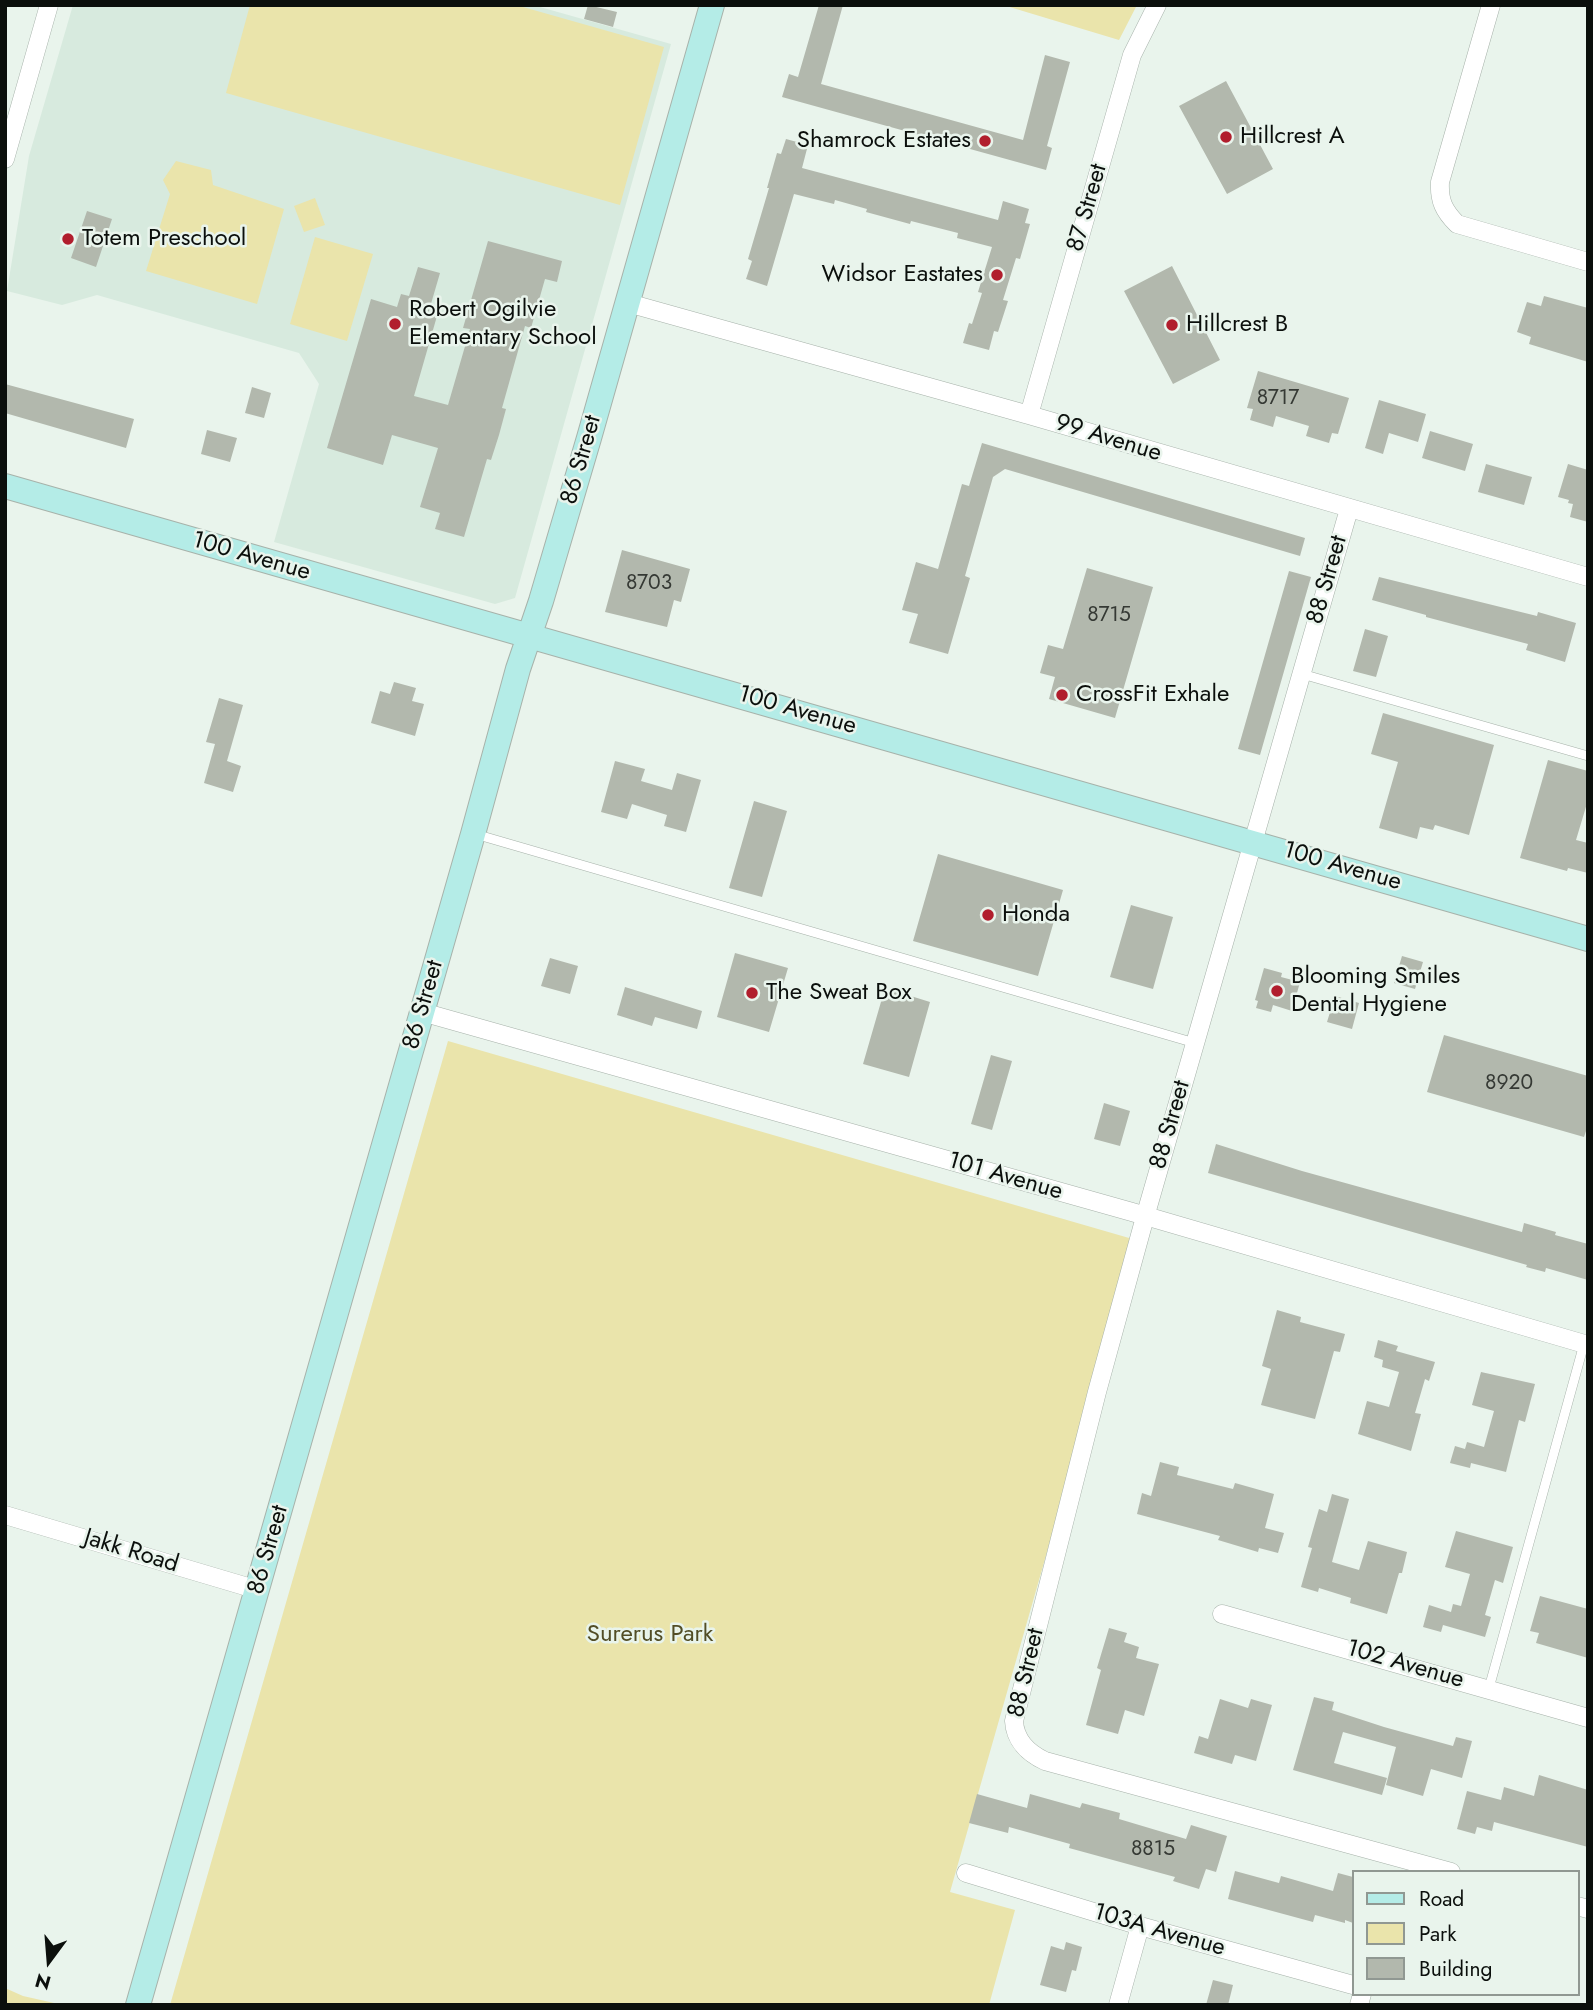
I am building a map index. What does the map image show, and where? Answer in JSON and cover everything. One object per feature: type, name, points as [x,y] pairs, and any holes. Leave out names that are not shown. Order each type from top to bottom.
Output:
[{"type":"main road","name":"86 Street","points":[[138,2005],[529,635],[628,303],[712,5]]},
{"type":"main road","name":"100 Avenue","points":[[5,486],[1254,841],[1588,939]]},
{"type":"street","points":[[5,159],[11,120],[49,5]]},
{"type":"street","name":"87 Street","points":[[1029,415],[1132,55],[1157,5]]},
{"type":"street","points":[[1491,5],[1440,182],[1439,197],[1446,213],[1457,224],[1588,262]]},
{"type":"street","name":"99 Avenue","points":[[628,303],[1029,415],[1588,577]]},
{"type":"street","name":"88 Street","points":[[1349,509],[1145,1217],[1097,1392],[1014,1721],[1014,1730],[1022,1744],[1036,1757],[1045,1761],[1444,1870]]},
{"type":"street","name":"101 Avenue","points":[[422,1013],[1145,1217],[1586,1345]]},
{"type":"street","name":"Jakk Road","points":[[5,1515],[258,1590]]},
{"type":"street","name":"102 Avenue","points":[[1222,1614],[1588,1718]]},
{"type":"street","name":"103A Avenue","points":[[966,1874],[1352,1985]]},
{"type":"street","points":[[1118,2005],[1140,1926]]},
{"type":"lane","points":[[1302,674],[1588,755]]},
{"type":"lane","points":[[473,834],[1195,1043]]},
{"type":"lane","points":[[1489,1688],[1586,1345]]},
{"type":"shaded area","name":"Robert Ogilvie Elementary School","points":[[73,5],[533,5],[671,44],[515,598],[495,604],[274,542],[319,384],[299,353],[97,295],[62,305],[7,291],[29,156]]},
{"type":"green space","points":[[250,5],[516,5],[664,47],[620,205],[226,93]]},
{"type":"green space","points":[[1003,5],[1137,5],[1119,40]]},
{"type":"green space","points":[[176,161],[211,170],[213,185],[284,209],[257,304],[146,271],[170,194],[163,180]]},
{"type":"green space","points":[[315,198],[325,225],[304,232],[294,206]]},
{"type":"green space","points":[[315,237],[373,254],[347,341],[290,324]]},
{"type":"green space","name":"Surerus Park","points":[[448,1041],[1136,1240],[950,1892],[1015,1910],[989,2005],[170,2005]]},
{"type":"green space","points":[[5,1988],[23,1996],[63,2005],[5,2005]]},
{"type":"building","points":[[588,5],[617,12],[613,27],[584,19]]},
{"type":"building","points":[[819,5],[843,5],[821,84],[1023,140],[1045,55],[1070,62],[1047,146],[1052,148],[1046,170],[782,97],[789,74],[798,77]]},
{"type":"building","name":"Hillcrest A","points":[[1226,81],[1273,169],[1227,194],[1179,106]]},
{"type":"building","points":[[786,139],[808,145],[802,168],[998,220],[1003,201],[1029,209],[1025,223],[1030,224],[1020,259],[1016,258],[1003,300],[1008,301],[998,332],[994,331],[989,350],[963,343],[982,293],[978,292],[992,247],[957,238],[958,233],[911,221],[910,224],[835,200],[834,204],[794,194],[767,286],[746,279],[752,261],[748,259],[777,153],[781,154]]},
{"type":"building","points":[[87,211],[112,219],[96,267],[71,258]]},
{"type":"building","points":[[488,241],[562,261],[557,282],[545,279],[531,328],[525,326],[502,408],[506,409],[499,435],[491,460],[487,459],[464,537],[435,529],[440,513],[420,507],[438,448],[392,435],[383,465],[327,448],[371,299],[397,307],[401,294],[409,296],[418,267],[440,273],[428,314],[437,316],[414,396],[448,405],[470,329],[463,328]]},
{"type":"building","name":"Hillcrest B","points":[[1172,266],[1220,360],[1173,384],[1124,291]]},
{"type":"building","points":[[1544,296],[1588,308],[1588,362],[1529,344],[1531,337],[1517,332],[1527,302],[1541,306]]},
{"type":"building","points":[[1258,371],[1349,398],[1338,434],[1332,433],[1329,443],[1306,436],[1309,426],[1276,416],[1273,427],[1250,420],[1253,409],[1247,408]]},
{"type":"building","points":[[5,384],[134,419],[126,448],[5,413]]},
{"type":"building","points":[[252,387],[271,393],[264,418],[245,413]]},
{"type":"building","points":[[1379,400],[1426,414],[1418,442],[1389,433],[1383,454],[1365,448]]},
{"type":"building","points":[[207,430],[237,438],[230,462],[201,454]]},
{"type":"building","points":[[1430,431],[1473,444],[1465,471],[1422,458]]},
{"type":"building","points":[[982,443],[1305,538],[1300,556],[1005,469],[993,477],[965,576],[970,578],[948,654],[909,643],[918,614],[902,610],[916,562],[938,569],[962,484],[969,486]]},
{"type":"building","points":[[1486,464],[1532,477],[1524,505],[1478,492]]},
{"type":"building","points":[[1568,464],[1588,470],[1588,522],[1570,517],[1573,504],[1558,497]]},
{"type":"building","points":[[622,550],[690,569],[681,602],[674,600],[667,627],[605,612]]},
{"type":"building","points":[[1087,568],[1153,587],[1115,718],[1049,699],[1055,677],[1040,673],[1048,645],[1063,649]]},
{"type":"building","points":[[1289,571],[1311,577],[1260,755],[1238,749]]},
{"type":"building","points":[[1379,577],[1576,623],[1565,662],[1526,650],[1528,644],[1372,600]]},
{"type":"building","points":[[1365,629],[1388,636],[1376,677],[1353,671]]},
{"type":"building","points":[[394,682],[416,688],[412,701],[424,704],[415,736],[371,723],[380,691],[390,694]]},
{"type":"building","points":[[219,698],[243,705],[227,761],[241,766],[233,792],[204,783],[215,744],[206,742]]},
{"type":"building","points":[[1383,713],[1494,745],[1469,835],[1435,825],[1433,830],[1420,827],[1417,839],[1379,828],[1398,762],[1371,754]]},
{"type":"building","points":[[1548,760],[1588,771],[1588,800],[1576,840],[1588,843],[1588,873],[1568,868],[1567,871],[1520,858]]},
{"type":"building","points":[[615,761],[645,769],[641,781],[672,790],[677,773],[701,780],[686,832],[664,826],[667,815],[632,804],[627,819],[601,812]]},
{"type":"building","points":[[754,801],[787,811],[762,897],[729,888]]},
{"type":"building","name":"Honda","points":[[938,854],[1063,890],[1038,976],[913,941]]},
{"type":"building","points":[[1131,905],[1173,917],[1153,989],[1110,977]]},
{"type":"building","name":"The Sweat Box","points":[[735,953],[788,968],[769,1032],[717,1017]]},
{"type":"building","points":[[1402,956],[1423,962],[1415,989],[1394,983]]},
{"type":"building","points":[[550,958],[578,966],[570,994],[541,986]]},
{"type":"building","name":"Blooming Smiles Dental Hygiene","points":[[1264,968],[1282,973],[1281,977],[1300,982],[1292,1011],[1273,1005],[1271,1012],[1256,1008],[1258,1001],[1255,1000]]},
{"type":"building","points":[[625,987],[702,1011],[697,1029],[655,1017],[652,1026],[617,1015]]},
{"type":"building","points":[[885,988],[930,1002],[909,1077],[863,1064]]},
{"type":"building","points":[[1335,996],[1359,1003],[1352,1029],[1327,1022]]},
{"type":"building","points":[[1444,1035],[1588,1076],[1588,1125],[1584,1137],[1427,1092]]},
{"type":"building","points":[[991,1055],[1012,1061],[992,1130],[971,1124]]},
{"type":"building","points":[[1104,1103],[1130,1111],[1120,1146],[1094,1139]]},
{"type":"building","points":[[1216,1144],[1302,1171],[1522,1232],[1524,1223],[1556,1232],[1555,1235],[1588,1244],[1588,1280],[1546,1268],[1545,1272],[1526,1267],[1527,1265],[1208,1173]]},
{"type":"building","points":[[1277,1310],[1301,1317],[1300,1322],[1345,1334],[1340,1352],[1334,1351],[1315,1419],[1261,1405],[1271,1369],[1262,1366]]},
{"type":"building","points":[[1378,1340],[1398,1346],[1396,1351],[1435,1362],[1429,1381],[1425,1379],[1415,1413],[1421,1414],[1411,1451],[1358,1434],[1367,1401],[1389,1407],[1399,1372],[1382,1367],[1383,1360],[1374,1357]]},
{"type":"building","points":[[1481,1372],[1535,1384],[1525,1422],[1519,1420],[1506,1472],[1471,1463],[1470,1468],[1450,1463],[1455,1446],[1465,1449],[1467,1442],[1484,1447],[1494,1411],[1472,1405]]},
{"type":"building","points":[[1160,1462],[1179,1467],[1177,1475],[1233,1489],[1235,1483],[1274,1494],[1265,1528],[1284,1533],[1278,1553],[1259,1548],[1258,1552],[1218,1540],[1220,1536],[1137,1514],[1142,1493],[1151,1496]]},
{"type":"building","points":[[1332,1494],[1349,1499],[1332,1562],[1359,1570],[1368,1541],[1407,1552],[1387,1614],[1350,1603],[1351,1598],[1319,1588],[1318,1592],[1301,1587],[1312,1548],[1308,1547],[1319,1509],[1327,1512]]},
{"type":"building","points":[[1456,1531],[1513,1547],[1503,1583],[1495,1580],[1485,1615],[1491,1617],[1485,1637],[1443,1625],[1441,1632],[1423,1627],[1429,1605],[1451,1612],[1453,1604],[1461,1606],[1470,1574],[1445,1567]]},
{"type":"building","points":[[1540,1596],[1588,1609],[1588,1658],[1536,1643],[1539,1633],[1530,1631]]},
{"type":"building","points":[[1109,1628],[1127,1633],[1124,1642],[1139,1647],[1136,1658],[1159,1664],[1144,1716],[1125,1710],[1118,1734],[1086,1725],[1101,1670],[1097,1668]]},
{"type":"building","points":[[1314,1697],[1334,1702],[1332,1710],[1384,1727],[1453,1746],[1456,1737],[1472,1741],[1462,1778],[1431,1769],[1423,1796],[1386,1785],[1396,1747],[1343,1732],[1334,1763],[1387,1778],[1382,1795],[1293,1770]]},
{"type":"building","points":[[1220,1699],[1248,1708],[1251,1699],[1272,1705],[1256,1761],[1235,1755],[1232,1764],[1194,1753],[1199,1736],[1208,1739]]},
{"type":"building","points":[[1539,1775],[1588,1790],[1588,1847],[1494,1822],[1492,1831],[1477,1827],[1475,1834],[1457,1829],[1467,1791],[1501,1800],[1504,1787],[1534,1796]]},
{"type":"building","points":[[977,1794],[1027,1808],[1030,1794],[1080,1808],[1082,1803],[1120,1813],[1119,1819],[1186,1839],[1191,1825],[1227,1836],[1216,1872],[1206,1869],[1199,1889],[1173,1881],[1175,1877],[1069,1848],[1070,1844],[1009,1827],[1008,1833],[969,1823]]},
{"type":"building","points":[[1235,1871],[1279,1883],[1281,1876],[1333,1891],[1338,1873],[1352,1877],[1352,1923],[1315,1915],[1313,1922],[1228,1899]]},
{"type":"building","points":[[1066,1942],[1082,1947],[1076,1971],[1072,1970],[1066,1992],[1040,1985],[1051,1946],[1064,1950]]},
{"type":"building","points":[[1213,1980],[1233,1985],[1228,2005],[1206,2005]]},
{"type":"place","name":"Hillcrest A","points":[[1226,137]]},
{"type":"place","name":"Shamrock Estates","points":[[985,141]]},
{"type":"place","name":"Totem Preschool","points":[[68,239]]},
{"type":"place","name":"Widsor Eastates","points":[[997,275]]},
{"type":"place","name":"Robert Ogilvie Elementary School","points":[[395,324]]},
{"type":"place","name":"Hillcrest B","points":[[1172,325]]},
{"type":"place","name":"CrossFit Exhale","points":[[1062,695]]},
{"type":"place","name":"Honda","points":[[988,915]]},
{"type":"place","name":"Blooming Smiles Dental Hygiene","points":[[1277,991]]},
{"type":"place","name":"The Sweat Box","points":[[752,993]]}]
